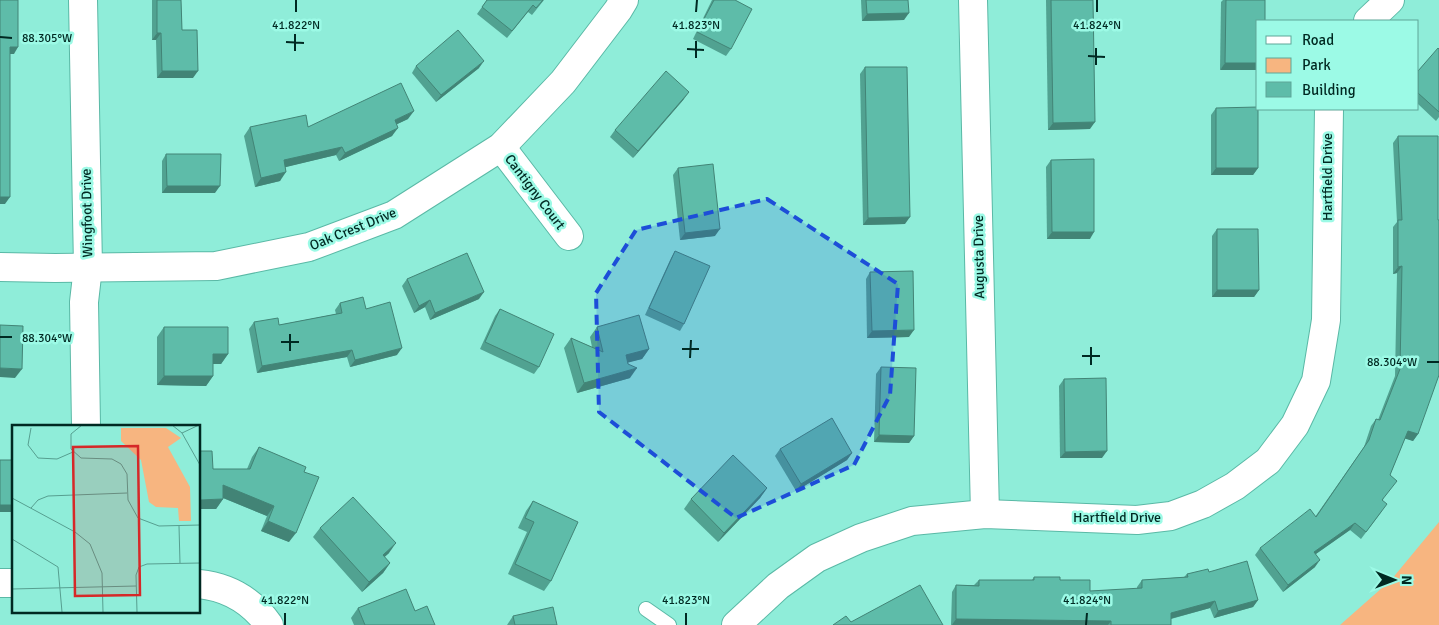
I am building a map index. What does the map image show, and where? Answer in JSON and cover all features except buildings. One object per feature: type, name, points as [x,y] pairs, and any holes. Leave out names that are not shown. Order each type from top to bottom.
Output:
[{"type":"street","name":"Wingfoot Drive","points":[[83,0],[88,267],[84,302],[86,425]]},
{"type":"street","name":"Oak Crest Drive","points":[[0,267],[216,266],[309,247],[394,214],[501,147],[563,82],[624,0]]},
{"type":"street","name":"Augusta Drive","points":[[973,0],[985,514]]},
{"type":"street","points":[[1369,20],[1390,0]]},
{"type":"street","name":"Hartfield Drive","points":[[736,625],[778,586],[817,558],[861,538],[912,521],[985,514],[1137,520],[1171,516],[1203,504],[1235,486],[1268,461],[1295,425],[1316,380],[1326,320],[1327,116],[1329,110]]},
{"type":"street","name":"Cantigny Court","points":[[501,147],[569,236]]},
{"type":"street","points":[[200,584],[231,591],[247,602],[269,625]]},
{"type":"lane","points":[[646,609],[669,625]]},
{"type":"highlighted area","points":[[767,199],[898,284],[890,395],[854,465],[736,518],[599,412],[596,293],[636,230]]},
{"type":"green space","points":[[1439,522],[1439,625],[1340,625],[1391,580]]}]
